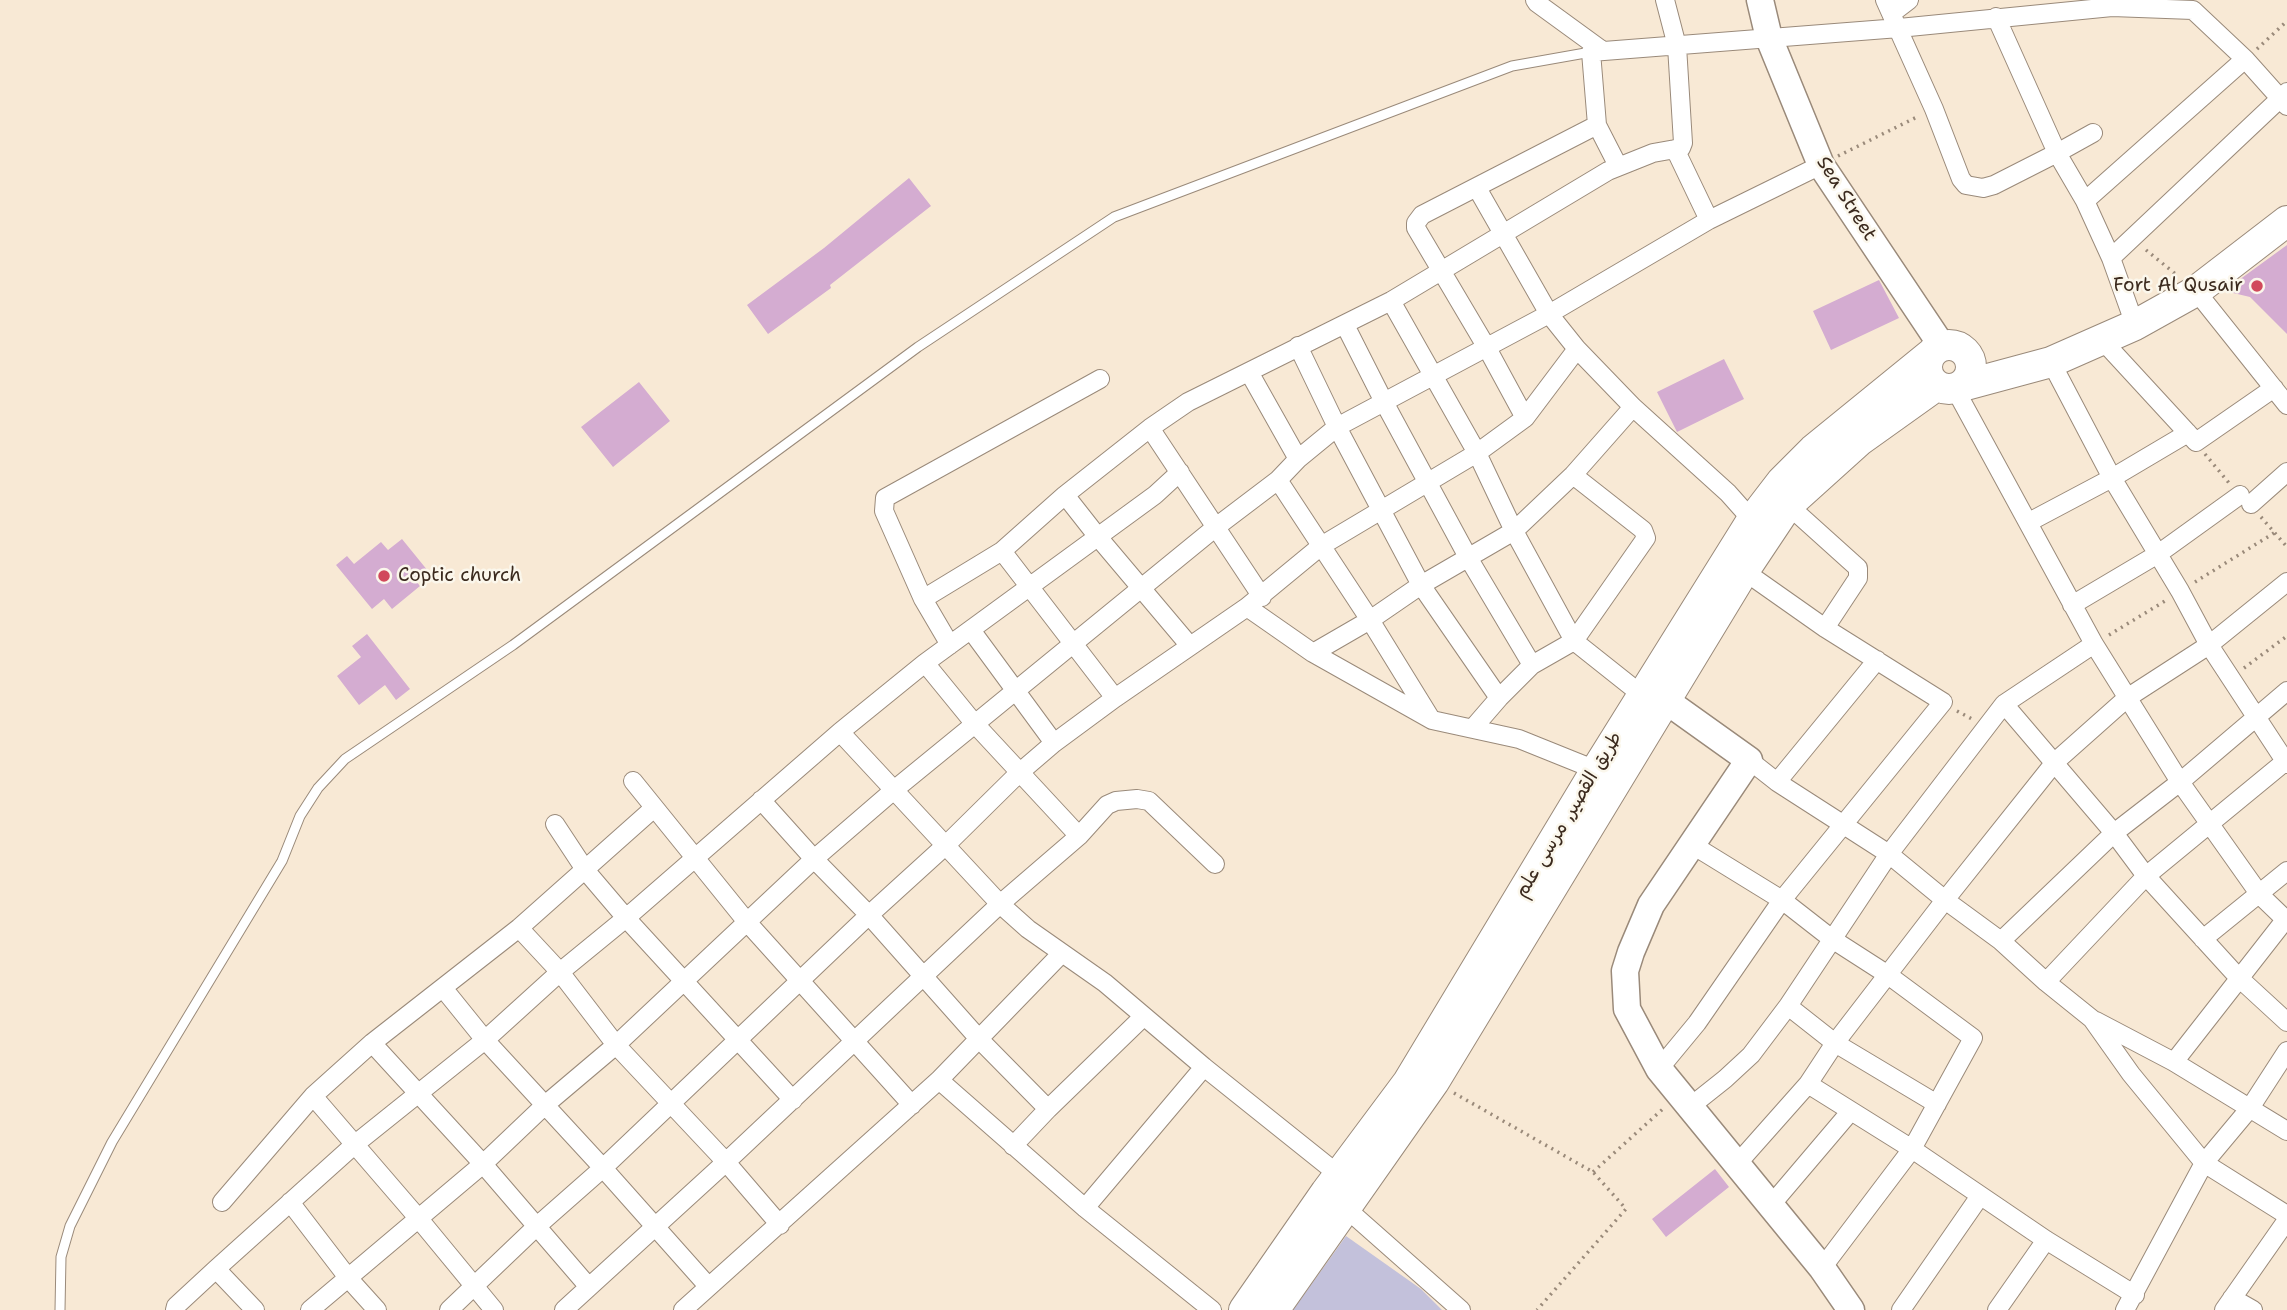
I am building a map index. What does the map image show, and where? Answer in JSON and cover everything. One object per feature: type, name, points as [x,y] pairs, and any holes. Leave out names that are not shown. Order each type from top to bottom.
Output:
[{"type":"main road","name":"طريق القصير, مرسى علم","points":[[1274,1310],[1337,1192],[1408,1082],[1595,770],[1654,698],[1788,505],[1858,442],[1951,387],[2051,362],[2136,325],[2196,290],[2287,220]]},
{"type":"main road","points":[[1949,345],[1962,349],[1970,361],[1970,375],[1951,387],[1927,374],[1926,367],[1937,350],[1949,345]]},
{"type":"main road","name":"طريق القصير, مرسى علم","points":[[1244,1310],[1337,1192],[1434,1082],[1654,698],[1752,520],[1783,481],[1814,450],[1937,350]]},
{"type":"street","points":[[923,599],[1002,551],[1065,495],[1150,428],[1188,402],[1391,301],[1618,166],[1653,153],[1681,148],[1683,143],[1676,46],[1665,0]]},
{"type":"street","name":"Sea Street","points":[[1760,0],[1769,38],[1821,165],[1937,350]]},
{"type":"street","points":[[1892,14],[1909,0]]},
{"type":"street","points":[[1539,1],[1597,52],[1769,38],[1892,14],[1996,17],[2109,3],[2198,5],[2245,60],[2285,99],[2111,258]]},
{"type":"street","points":[[1892,14],[1961,179],[1966,185],[1983,188],[1994,185],[2093,133]]},
{"type":"street","points":[[1996,17],[2057,153],[2085,201],[2111,258],[2136,325]]},
{"type":"street","points":[[1597,52],[1597,125],[1618,166]]},
{"type":"street","points":[[2085,201],[2245,60]]},
{"type":"street","points":[[1525,418],[1416,228],[1416,223],[1422,215],[1597,125]]},
{"type":"street","points":[[1675,149],[1709,220]]},
{"type":"street","points":[[310,1310],[483,1164],[545,1105],[616,1045],[814,859],[894,790],[1216,527],[1278,480],[1297,460],[1338,427],[1549,314],[1709,220],[1821,165]]},
{"type":"street","points":[[1477,188],[1549,314],[1577,349],[1633,407],[1728,493],[1752,520]]},
{"type":"street","points":[[2196,290],[2287,405]]},
{"type":"street","points":[[1391,301],[1477,453],[1514,531],[1574,641],[1777,782],[1889,854],[2001,941],[2092,1019],[2174,1062],[2287,1131]]},
{"type":"street","points":[[1345,325],[1469,559],[1532,665]]},
{"type":"street","points":[[2102,340],[2196,442],[2274,388]]},
{"type":"street","points":[[1298,346],[1421,585],[1499,698]]},
{"type":"street","points":[[449,1310],[1054,743],[1254,602],[1321,546],[1477,453],[1525,418],[1577,349]]},
{"type":"street","points":[[2046,982],[2146,876],[2286,762],[2209,645],[2112,478],[2051,362]]},
{"type":"street","points":[[1249,372],[1297,460]]},
{"type":"street","points":[[950,645],[923,599],[884,512],[885,498],[1100,379]]},
{"type":"street","points":[[1951,387],[2127,698],[2180,782],[2260,894],[2286,920],[2238,977],[2174,1062]]},
{"type":"street","points":[[1313,653],[1514,531],[1573,475],[1633,407]]},
{"type":"street","points":[[1150,428],[1216,527],[1254,602],[1313,653],[1432,720],[1520,739],[1595,770]]},
{"type":"street","points":[[2029,522],[2112,478],[2188,433]]},
{"type":"street","points":[[174,1310],[354,1145],[485,1040],[560,972],[840,732],[925,663],[1155,495],[1180,472]]},
{"type":"street","points":[[2072,605],[2287,472]]},
{"type":"street","points":[[1473,727],[1532,665],[1574,641],[1644,542],[1646,535],[1643,530],[1573,475]]},
{"type":"street","points":[[1278,480],[1432,720]]},
{"type":"street","points":[[1065,495],[1190,646]]},
{"type":"street","points":[[1788,505],[1858,568],[1858,578],[1825,628]]},
{"type":"street","points":[[1002,551],[1115,698]]},
{"type":"street","points":[[1659,1069],[1697,1023],[1782,900],[1943,702],[1825,628],[1744,571]]},
{"type":"street","points":[[1737,1164],[1808,1084],[1835,1043],[2055,762],[2127,698],[2209,645],[2287,582]]},
{"type":"street","points":[[971,630],[1054,743]]},
{"type":"street","points":[[1686,1100],[1726,1079],[1751,1055],[1788,1006],[1889,854],[2004,704],[2094,643]]},
{"type":"street","points":[[1777,782],[1877,660]]},
{"type":"street","points":[[925,663],[974,723],[1079,836]]},
{"type":"street","points":[[2001,941],[2114,833],[2180,782],[2287,691]]},
{"type":"street","points":[[2004,704],[2114,833],[2146,876],[2238,977],[2287,1022]]},
{"type":"street","points":[[840,732],[1000,904],[1028,929],[1105,983],[1204,1067],[1461,1310]]},
{"type":"street","points":[[1749,760],[1651,905],[1625,971],[1627,1009],[1659,1069],[1822,1268],[1851,1310]]},
{"type":"street","points":[[633,781],[747,922],[912,1105]]},
{"type":"street","points":[[761,800],[869,915],[980,1040],[1048,1109]]},
{"type":"street","points":[[564,1310],[793,1100],[1000,904],[1079,836],[1107,805],[1116,801],[1149,800],[1215,864]]},
{"type":"street","points":[[222,1202],[313,1096],[372,1043],[519,928],[654,808]]},
{"type":"street","points":[[555,824],[586,871],[626,918],[793,1100]]},
{"type":"street","points":[[1692,844],[1782,900],[1832,939],[1888,975],[1973,1038],[1912,1149],[1822,1268]]},
{"type":"street","points":[[2203,939],[2287,871]]},
{"type":"street","points":[[519,928],[560,972],[616,1045],[726,1162],[780,1225]]},
{"type":"street","points":[[683,1310],[939,1080],[1062,953]]},
{"type":"street","points":[[443,989],[485,1040],[708,1286]]},
{"type":"street","points":[[1788,1006],[1835,1043],[1937,1104]]},
{"type":"street","points":[[1013,1146],[1143,1017]]},
{"type":"street","points":[[2092,1019],[2131,1074],[2204,1163],[2287,1218],[2228,1304],[2253,1310]]},
{"type":"street","points":[[372,1043],[483,1164],[588,1286]]},
{"type":"street","points":[[1808,1084],[1912,1149],[2046,1240],[2130,1302],[2204,1163],[2250,1108],[2287,1051]]},
{"type":"street","points":[[1085,1208],[1204,1067]]},
{"type":"street","points":[[939,1080],[1085,1208],[1212,1310]]},
{"type":"street","points":[[313,1096],[494,1310]]},
{"type":"street","points":[[1771,1205],[1850,1112]]},
{"type":"street","points":[[1901,1310],[1980,1196]]},
{"type":"street","points":[[290,1202],[349,1279],[377,1310]]},
{"type":"street","points":[[1997,1310],[2046,1240]]},
{"type":"street","points":[[216,1269],[255,1310]]},
{"type":"lane","points":[[60,1310],[61,1257],[70,1226],[112,1142],[276,871],[300,816],[317,788],[345,759],[513,645],[918,347],[1114,217],[1512,66],[1597,52]]},
{"type":"path","points":[[2245,60],[2287,22]]},
{"type":"path","points":[[1821,165],[1934,109]]},
{"type":"path","points":[[2133,239],[2196,290]]},
{"type":"path","points":[[2094,643],[2274,533]]},
{"type":"path","points":[[2231,678],[2287,636]]},
{"type":"path","points":[[1943,702],[1985,728]]},
{"type":"path","points":[[1434,1082],[1592,1172],[1626,1209],[1537,1310]]},
{"type":"path","points":[[1592,1172],[1686,1100]]},
{"type":"shaded area","points":[[1346,1236],[1421,1289],[1442,1310],[1293,1310]]},
{"type":"building","points":[[909,178],[931,206],[830,285],[831,288],[768,334],[747,305],[824,248]]},
{"type":"building","name":"Fort Al Qusair","points":[[2287,245],[2287,334],[2250,297],[2229,292],[2228,288]]},
{"type":"building","points":[[1879,280],[1899,318],[1831,350],[1813,311]]},
{"type":"building","points":[[1724,359],[1744,399],[1677,432],[1657,392]]},
{"type":"building","points":[[639,382],[670,421],[613,467],[581,427]]},
{"type":"building","name":"Coptic church","points":[[402,539],[428,571],[416,581],[420,586],[392,609],[384,599],[372,609],[336,565],[347,556],[354,564],[381,542],[388,550]]},
{"type":"building","points":[[367,634],[410,689],[396,700],[385,685],[359,705],[337,676],[361,657],[352,646]]},
{"type":"building","points":[[1715,1169],[1729,1187],[1666,1237],[1652,1219]]},
{"type":"place","name":"Fort Al Qusair","points":[[2257,286]]},
{"type":"place","name":"Coptic church","points":[[384,576]]}]
